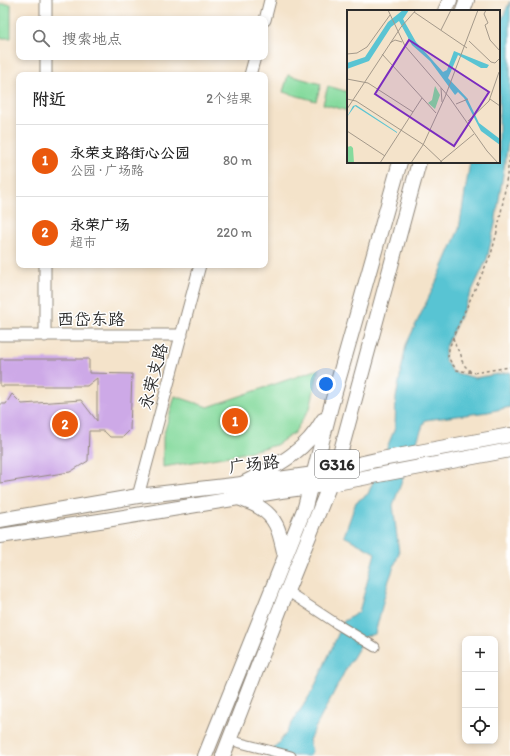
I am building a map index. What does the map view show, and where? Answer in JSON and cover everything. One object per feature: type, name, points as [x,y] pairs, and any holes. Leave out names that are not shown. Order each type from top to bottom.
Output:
[{"type":"main road","points":[[446,10],[450,0]]},
{"type":"main road","points":[[463,10],[467,0]]},
{"type":"main road","name":"G316","points":[[205,756],[305,507],[331,406],[400,163]]},
{"type":"main road","name":"G316","points":[[223,756],[336,469],[419,163]]},
{"type":"main road","points":[[242,484],[294,454],[306,444],[318,430],[331,406]]},
{"type":"main road","name":"广场路","points":[[0,536],[238,498],[312,480],[336,469],[510,435]]},
{"type":"main road","name":"广场路","points":[[0,520],[138,496],[242,484],[312,480],[331,484],[510,450]]},
{"type":"main road","points":[[238,498],[258,506],[269,514],[277,524],[285,556]]},
{"type":"street","points":[[46,0],[46,16]]},
{"type":"street","points":[[266,16],[270,0]]},
{"type":"street","points":[[46,60],[46,72]]},
{"type":"street","points":[[251,72],[254,60]]},
{"type":"street","points":[[45,268],[45,336]]},
{"type":"street","name":"永荣支路","points":[[138,496],[199,268]]},
{"type":"street","name":"西岱东路","points":[[0,335],[182,335]]},
{"type":"street","points":[[287,591],[375,647]]},
{"type":"street","points":[[229,740],[291,756]]},
{"type":"path","points":[[510,155],[499,228],[493,249],[453,338],[448,357],[457,370],[472,374],[510,367]]},
{"type":"path","points":[[453,338],[461,355],[462,361],[472,374]]},
{"type":"green space","points":[[0,4],[11,4],[11,38],[0,38]]},
{"type":"green space","points":[[288,75],[321,84],[316,101],[283,92]]},
{"type":"green space","points":[[328,86],[347,92],[347,111],[323,104]]},
{"type":"green space","points":[[319,369],[310,408],[294,433],[276,445],[235,455],[163,467],[163,437],[175,396],[208,407]]},
{"type":"water","points":[[510,1],[510,131],[495,224],[487,259],[445,348],[445,361],[453,372],[475,378],[510,372],[510,407],[488,412],[425,420],[393,505],[399,553],[388,583],[375,634],[366,636],[346,669],[309,740],[312,751],[310,756],[268,756],[284,736],[313,690],[344,621],[359,612],[375,553],[344,536],[356,502],[368,494],[395,428],[396,398],[406,345],[459,229],[470,163],[500,163],[500,24]]},
{"type":"building","points":[[0,359],[89,359],[89,373],[132,374],[130,430],[123,437],[110,437],[104,431],[89,431],[88,461],[70,472],[0,483],[0,404],[6,404],[12,394],[22,404],[81,400],[97,421],[97,378],[87,386],[0,386]]},
{"type":"place","name":"永荣支路街心公园","points":[[235,421]]},
{"type":"place","name":"永荣广场","points":[[65,424]]}]
